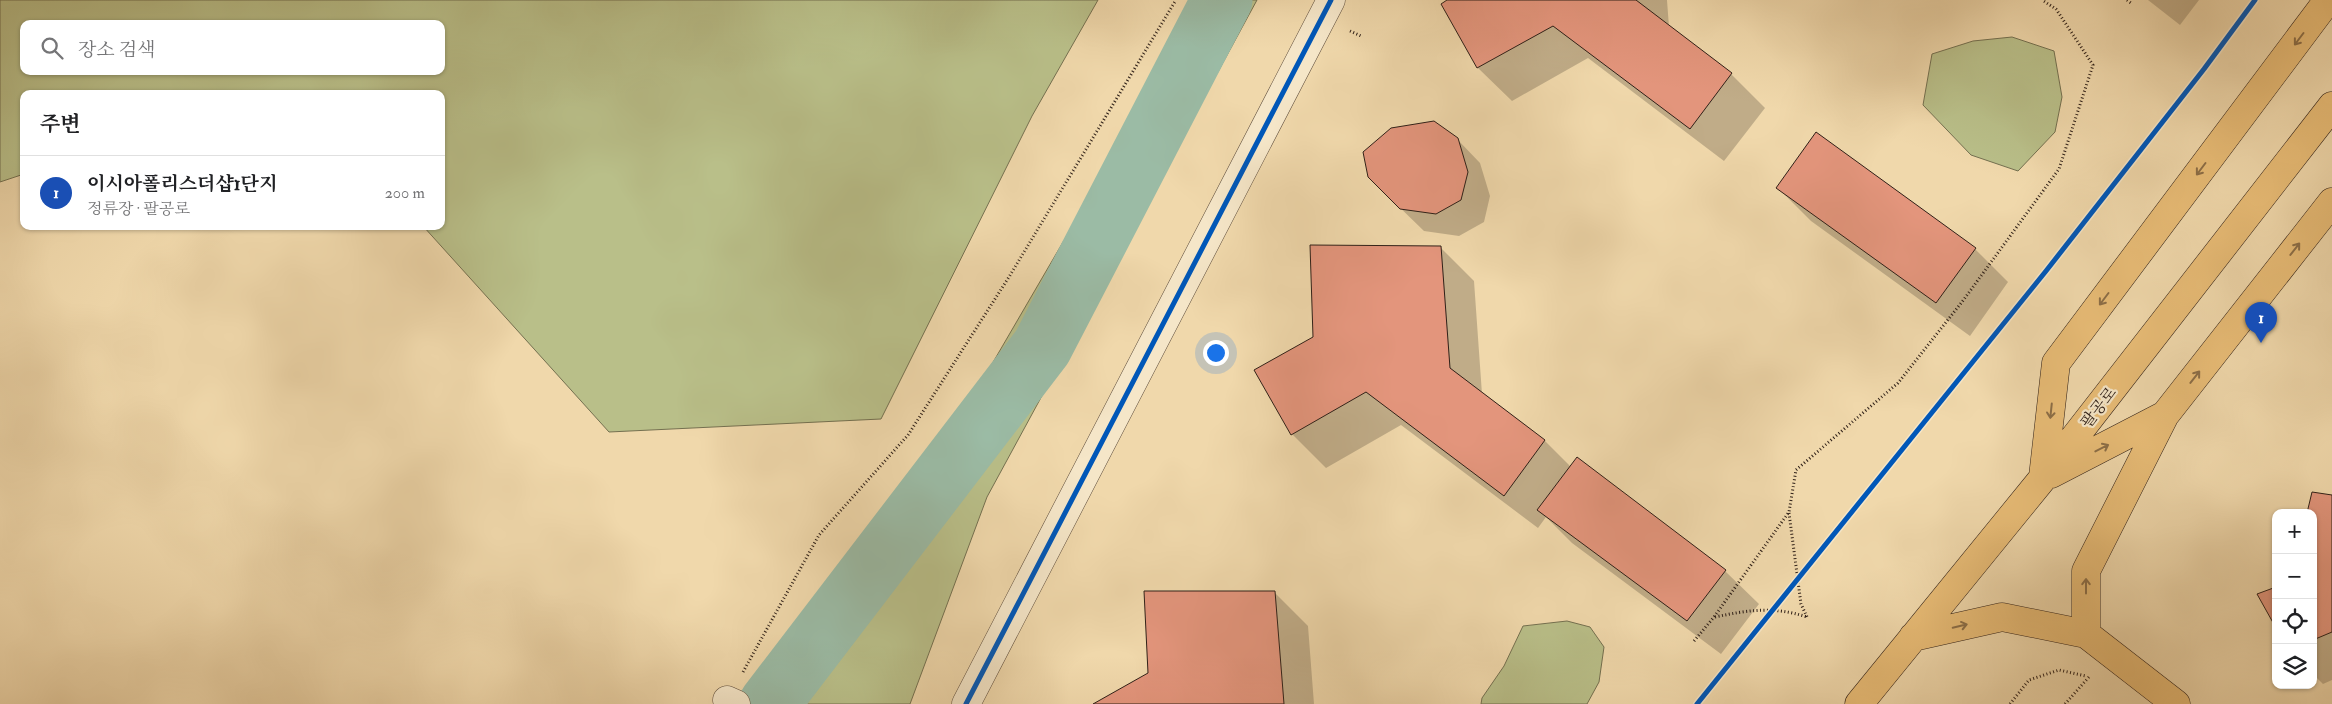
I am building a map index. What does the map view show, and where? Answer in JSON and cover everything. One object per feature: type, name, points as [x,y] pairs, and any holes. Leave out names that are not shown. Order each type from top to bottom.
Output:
[{"type":"main road","points":[[2043,478],[2056,363],[2328,0]]},
{"type":"main road","name":"팔공로","points":[[1859,704],[2043,478],[2332,106]]},
{"type":"main road","points":[[2086,634],[2086,571],[2165,416],[2332,202]]},
{"type":"main road","points":[[2043,478],[2165,416]]},
{"type":"main road","points":[[1913,637],[2002,617],[2086,634],[2176,704]]},
{"type":"street","points":[[966,704],[1331,0]]},
{"type":"path","points":[[731,702],[819,535],[908,435],[1009,278],[1176,0]]},
{"type":"path","points":[[1714,617],[1754,609],[1791,612],[1807,617],[1801,604],[1789,512],[1796,470],[1898,382],[1962,302],[2059,169],[2093,65],[2056,9],[2042,0]]},
{"type":"path","points":[[2127,0],[2131,3]]},
{"type":"path","points":[[1694,641],[1714,617],[1789,512]]},
{"type":"path","points":[[1791,586],[1803,571]]},
{"type":"path","points":[[1766,617],[1778,602]]},
{"type":"path","points":[[2010,704],[2029,680],[2059,670],[2089,677],[2096,682]]},
{"type":"path","points":[[2065,704],[2089,677]]},
{"type":"green space","points":[[0,0],[1098,0],[1032,116],[881,419],[609,432],[427,230],[445,230],[445,90],[20,90],[20,175],[0,182]]},
{"type":"green space","points":[[1204,0],[1257,0],[987,497],[910,704],[794,704]]},
{"type":"green space","points":[[2012,37],[2054,51],[2062,97],[2055,132],[2018,171],[1971,155],[1923,105],[1932,54],[1973,41]]},
{"type":"green space","points":[[1567,621],[1590,627],[1604,647],[1599,682],[1587,704],[1481,704],[1482,698],[1504,666],[1523,626]]},
{"type":"building","points":[[1447,0],[1636,0],[1732,73],[1690,129],[1553,26],[1477,68],[1441,4]]},
{"type":"building","points":[[1434,121],[1458,138],[1468,172],[1461,200],[1436,214],[1400,209],[1368,177],[1363,152],[1391,128]]},
{"type":"building","points":[[1816,132],[1976,248],[1936,303],[1776,188]]},
{"type":"building","points":[[1310,245],[1441,246],[1450,368],[1545,440],[1504,496],[1366,392],[1291,435],[1254,370],[1313,337]]},
{"type":"building","points":[[1577,457],[1726,570],[1687,621],[1537,510]]},
{"type":"building","points":[[2312,492],[2332,495],[2332,632],[2317,638],[2317,509],[2308,509]]},
{"type":"building","points":[[2272,588],[2272,621],[2257,594]]},
{"type":"building","points":[[1144,591],[1275,591],[1284,704],[1093,704],[1148,673]]},
{"type":"waterway","points":[[769,704],[1042,347],[1222,0]]},
{"type":"cycle path","points":[[966,704],[1331,0]]},
{"type":"cycle path","points":[[1697,704],[2046,271],[2204,69],[2255,0]]},
{"type":"place","name":"이시아폴리스더샵1단지","points":[[2261,343]]}]
